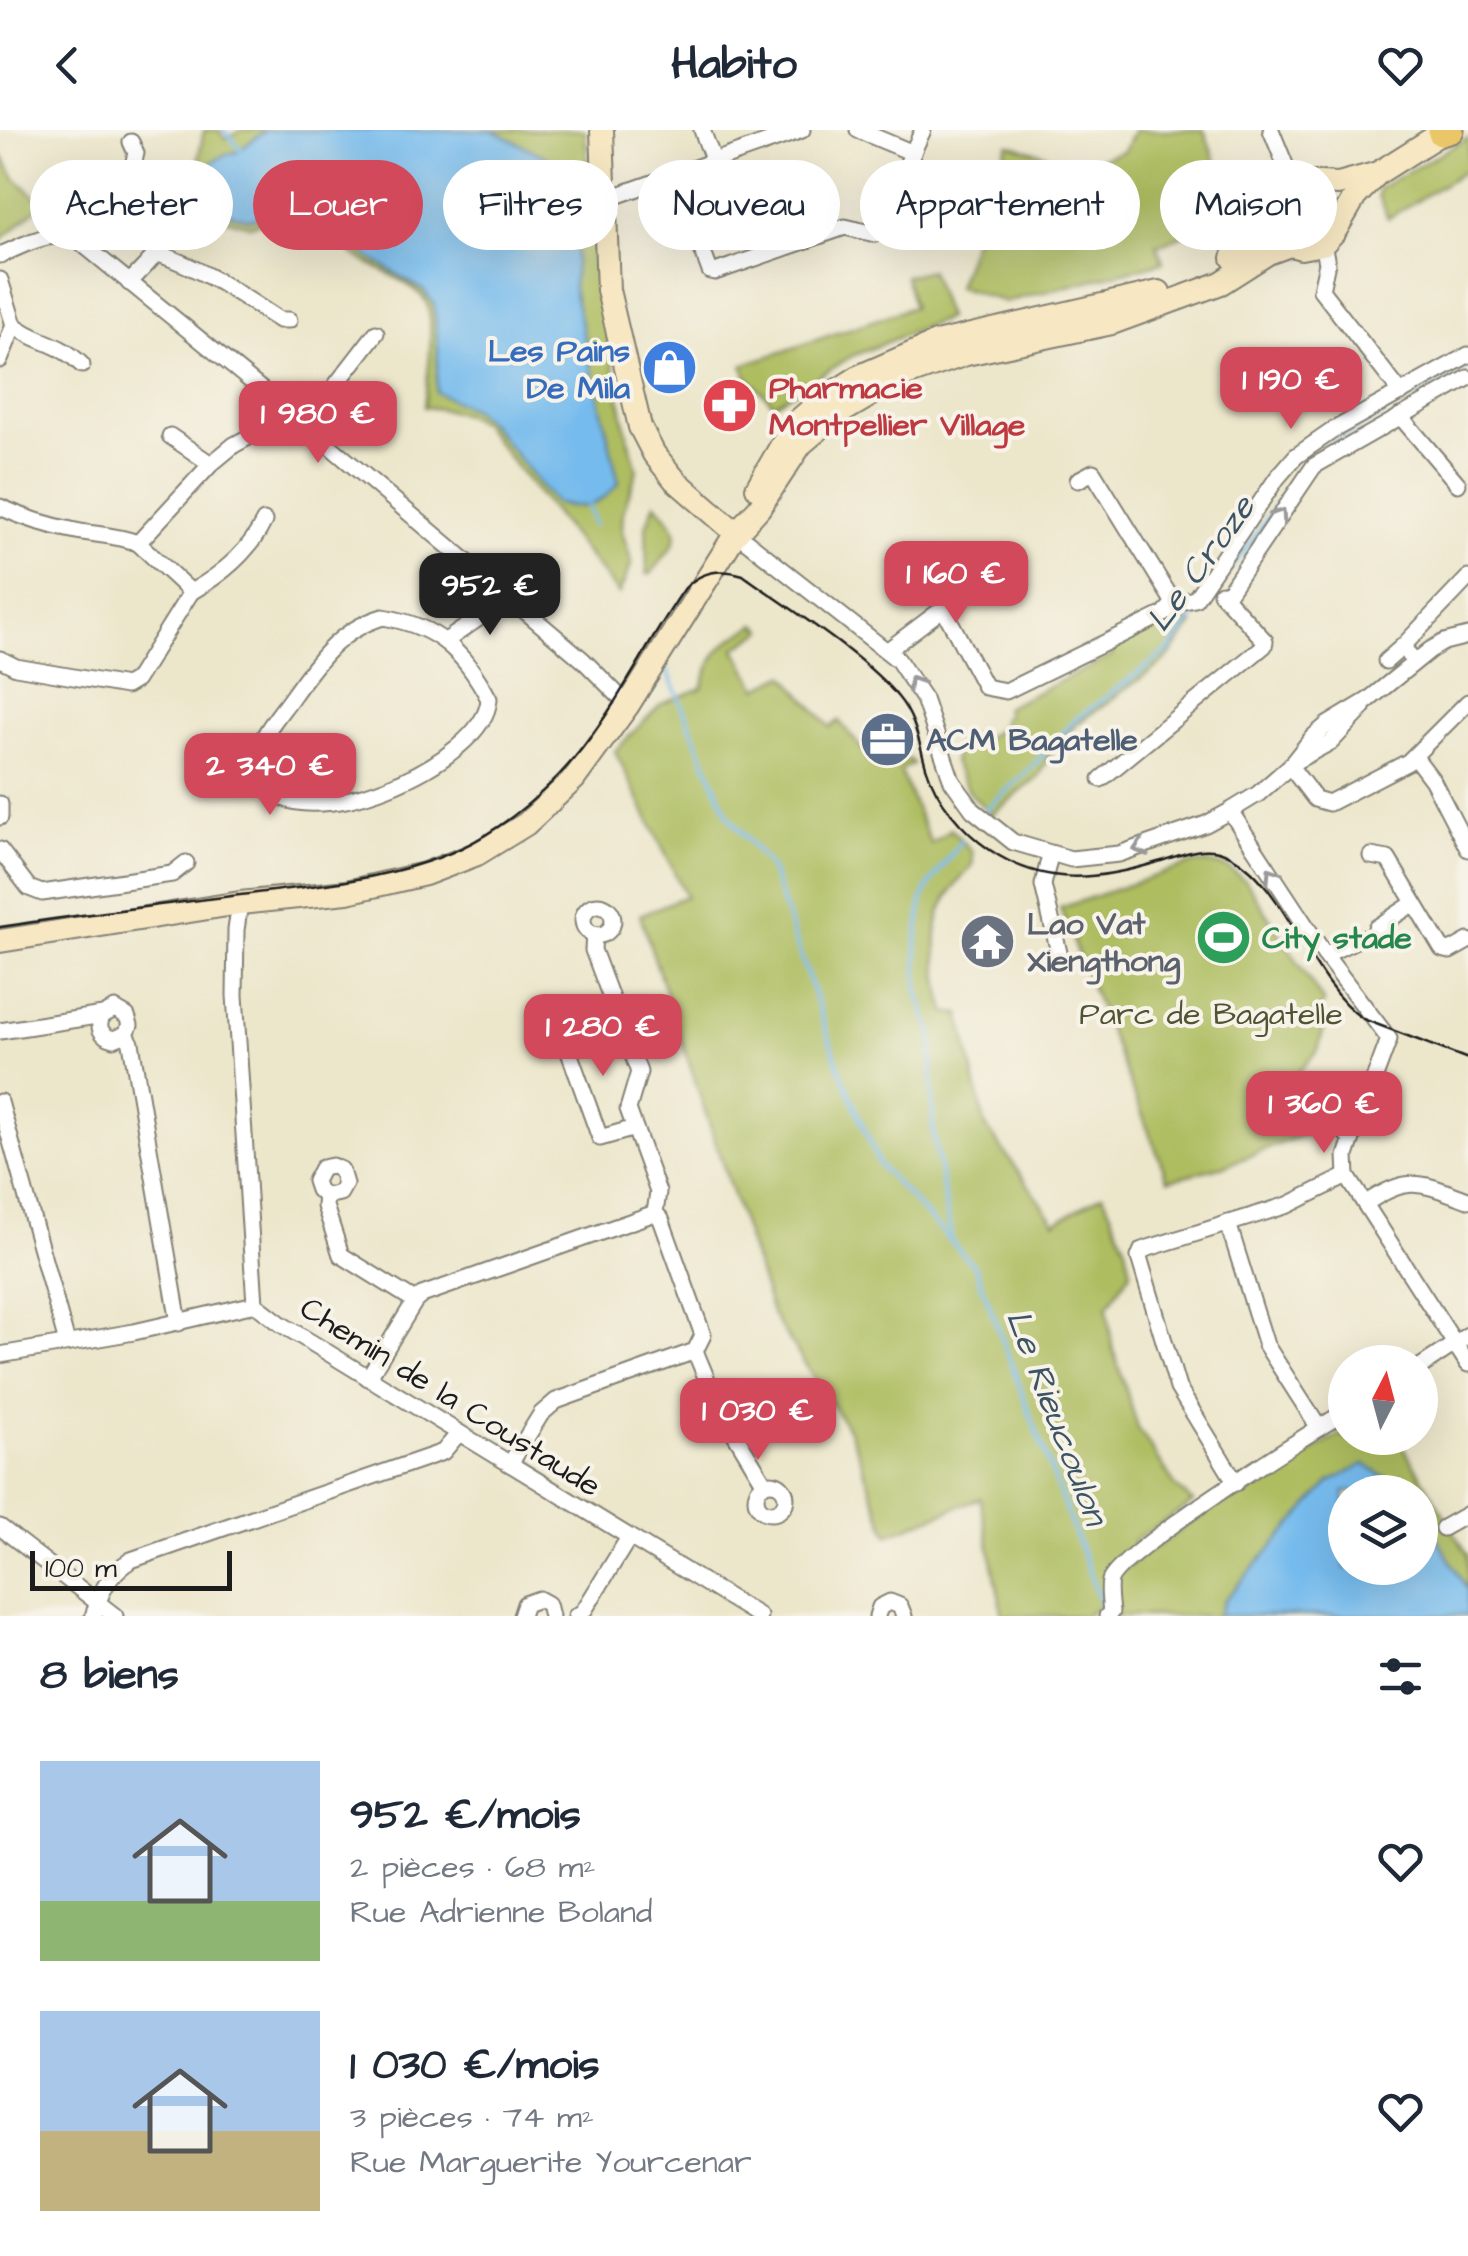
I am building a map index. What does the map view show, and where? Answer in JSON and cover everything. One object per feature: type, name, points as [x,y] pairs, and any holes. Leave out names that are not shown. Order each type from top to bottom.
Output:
[{"type":"main road","points":[[602,130],[603,160]]},
{"type":"main road","points":[[1338,222],[1378,173],[1446,131]]},
{"type":"main road","points":[[1337,184],[1378,173]]},
{"type":"main road","points":[[1337,207],[1338,222]]},
{"type":"main road","points":[[606,250],[608,290],[640,428],[675,480],[736,533]]},
{"type":"main road","points":[[736,533],[742,512],[794,424],[860,376],[936,343],[1149,296],[1212,272],[1244,250]]},
{"type":"main road","points":[[0,941],[240,903],[347,892],[394,883],[477,854],[526,824],[574,778],[628,705],[736,533],[760,508],[801,444],[833,416],[903,376],[966,354],[1121,320],[1221,283],[1276,250]]},
{"type":"street","points":[[702,130],[713,160]]},
{"type":"street","points":[[720,160],[802,130]]},
{"type":"street","points":[[858,130],[913,154]]},
{"type":"street","points":[[840,229],[875,234],[923,130]]},
{"type":"street","points":[[1272,130],[1284,160]]},
{"type":"street","points":[[129,283],[166,238],[163,220],[126,208],[124,202],[136,153],[131,142]]},
{"type":"street","points":[[0,255],[40,238],[69,236],[306,426],[583,660],[628,705]]},
{"type":"street","points":[[702,250],[710,271],[715,272],[779,250]]},
{"type":"street","points":[[1324,250],[1327,264],[1321,290],[1401,393]]},
{"type":"street","points":[[156,252],[230,286],[280,320],[289,320]]},
{"type":"street","points":[[0,280],[14,326],[0,360]]},
{"type":"street","points":[[14,326],[65,348],[82,365]]},
{"type":"street","points":[[306,426],[376,334]]},
{"type":"street","points":[[1216,590],[1277,478],[1296,456],[1336,429],[1468,355]]},
{"type":"street","points":[[943,608],[985,687],[1006,691],[1164,614],[1174,603],[1216,590],[1314,466],[1468,378]]},
{"type":"street","points":[[138,542],[211,464],[234,445],[291,414]]},
{"type":"street","points":[[1400,416],[1458,484]]},
{"type":"street","points":[[170,436],[211,464]]},
{"type":"street","points":[[1078,480],[1093,472],[1174,603]]},
{"type":"street","points":[[0,507],[77,531],[138,542],[191,592]]},
{"type":"street","points":[[0,658],[16,666],[126,686],[136,680],[191,592],[254,544],[264,522]]},
{"type":"street","points":[[736,533],[888,650],[924,699],[944,761],[961,796],[996,832],[1050,856],[1094,859],[1119,854],[1206,824],[1258,794],[1293,763],[1313,737],[1367,702],[1414,661],[1444,642],[1468,636]]},
{"type":"street","points":[[888,650],[998,567]]},
{"type":"street","points":[[1386,661],[1468,578]]},
{"type":"street","points":[[1101,779],[1264,646],[1265,642],[1216,590]]},
{"type":"street","points":[[447,640],[508,598]]},
{"type":"street","points":[[383,617],[407,621],[447,640],[489,699],[481,724],[445,758],[380,791],[334,802],[297,804],[279,798],[266,786],[256,766],[261,743],[326,650],[348,632],[359,624],[383,617]]},
{"type":"street","points":[[1402,647],[1414,661]]},
{"type":"street","points":[[1293,763],[1323,804],[1415,757],[1468,702]]},
{"type":"street","points":[[1415,757],[1433,781],[1468,849]]},
{"type":"street","points":[[0,804],[0,817]]},
{"type":"street","points":[[1230,811],[1325,956],[1390,1039],[1346,1156],[1347,1176],[1462,1339],[1468,1364]]},
{"type":"street","points":[[0,850],[29,888],[42,893],[172,874],[186,863]]},
{"type":"street","points":[[1050,856],[1043,886],[1060,957]]},
{"type":"street","points":[[1372,856],[1388,859],[1442,949],[1450,951],[1468,941]]},
{"type":"street","name":"Chemin de la Coustaude","points":[[240,903],[236,994],[255,1304],[280,1324],[759,1616]]},
{"type":"street","points":[[1376,928],[1414,904]]},
{"type":"street","points":[[510,1464],[541,1414],[556,1401],[695,1351],[704,1335],[656,1213],[658,1192],[628,1109],[639,1072],[593,950],[594,934]]},
{"type":"street","points":[[1325,956],[1360,938]]},
{"type":"street","points":[[0,1031],[103,1015],[102,1034],[114,1040],[126,1034],[132,1043],[179,1323]]},
{"type":"street","points":[[566,1041],[600,1138],[634,1128]]},
{"type":"street","points":[[1317,1086],[1351,1141]]},
{"type":"street","points":[[0,1102],[68,1343]]},
{"type":"street","points":[[1236,1483],[1178,1388],[1139,1258],[1142,1250],[1288,1205],[1347,1176]]},
{"type":"street","points":[[1366,1204],[1406,1182],[1468,1200]]},
{"type":"street","points":[[326,1196],[325,1206],[340,1255],[415,1302]]},
{"type":"street","points":[[368,1378],[415,1302],[440,1289],[656,1213]]},
{"type":"street","points":[[1228,1223],[1266,1345],[1318,1428]]},
{"type":"street","points":[[0,1356],[179,1323],[255,1304]]},
{"type":"street","points":[[1438,1356],[1462,1339]]},
{"type":"street","points":[[695,1351],[718,1406],[765,1484]]},
{"type":"street","points":[[1109,1614],[1110,1580],[1123,1562],[1328,1422]]},
{"type":"street","points":[[96,1608],[116,1569],[131,1560],[443,1452],[460,1433]]},
{"type":"street","points":[[1443,1528],[1468,1514]]},
{"type":"street","points":[[0,1527],[96,1608],[114,1616]]},
{"type":"street","points":[[578,1615],[628,1539]]},
{"type":"street","points":[[522,1616],[525,1604],[539,1599],[548,1604],[551,1616]]},
{"type":"street","points":[[877,1616],[880,1607],[890,1602],[900,1606],[904,1616]]},
{"type":"green space","points":[[204,130],[219,130],[225,139],[241,130],[585,130],[588,160],[443,160],[443,250],[595,250],[625,426],[637,470],[623,512],[622,531],[632,563],[619,594],[482,424],[462,414],[424,407],[430,353],[426,302],[404,282],[349,250],[423,250],[423,160],[253,160],[250,226],[233,221],[233,160],[198,160]]},
{"type":"green space","points":[[1134,130],[1204,130],[1215,160],[1160,160],[1160,244],[1156,242],[1163,262],[1005,302],[957,287],[970,250],[1140,250],[1140,160],[1096,160],[1124,151]]},
{"type":"green space","points":[[1468,138],[1468,169],[1388,218],[1378,196],[1379,188]]},
{"type":"green space","points":[[1008,144],[1063,160],[1002,160]]},
{"type":"green space","points":[[0,153],[15,178],[30,191],[30,214],[0,241]]},
{"type":"green space","points":[[930,270],[947,318],[852,356],[774,404],[747,377],[743,365],[913,307],[905,276]]},
{"type":"green space","points":[[655,503],[672,524],[676,538],[651,574],[647,574],[646,526]]},
{"type":"green space","points":[[1185,618],[1193,624],[1165,661],[1078,723],[1053,747],[1039,777],[991,815],[970,793],[953,762],[959,740],[968,734],[978,741],[997,731],[1007,715],[1005,708],[1112,656],[1110,647],[1156,625]]},
{"type":"green space","points":[[757,624],[764,630],[735,649],[758,688],[785,675],[830,727],[839,721],[878,768],[910,759],[913,764],[900,771],[931,844],[951,829],[972,852],[973,864],[941,911],[937,952],[944,1004],[947,1013],[960,1014],[985,1125],[1055,1222],[1103,1194],[1126,1248],[1131,1271],[1107,1307],[1112,1346],[1138,1428],[1176,1487],[1193,1502],[1133,1542],[1135,1547],[1118,1572],[1206,1513],[1328,1442],[1328,1455],[1408,1455],[1420,1475],[1328,1475],[1328,1585],[1438,1585],[1438,1505],[1468,1555],[1468,1616],[1111,1616],[1105,1602],[1084,1616],[1003,1616],[980,1498],[888,1535],[850,1432],[773,1316],[640,915],[686,896],[615,751],[661,704],[702,688],[710,664],[727,643]]},
{"type":"green space","name":"Parc de Bagatelle","points":[[1191,864],[1228,868],[1246,881],[1324,1003],[1317,1016],[1324,1027],[1318,1051],[1298,1072],[1305,1084],[1298,1090],[1320,1128],[1224,1166],[1168,1180],[1060,908]]},
{"type":"water","points":[[266,130],[492,130],[552,160],[443,160],[443,250],[576,250],[573,289],[619,483],[591,505],[556,504],[492,426],[475,411],[436,392],[434,305],[424,291],[359,250],[423,250],[423,160],[253,160],[253,218],[249,219],[233,214],[233,160],[216,160],[237,152]]},
{"type":"water","points":[[1365,1464],[1381,1475],[1344,1475]]},
{"type":"water","points":[[1328,1484],[1328,1585],[1438,1585],[1438,1540],[1468,1590],[1468,1616],[1218,1616],[1224,1601]]},
{"type":"waterway","points":[[224,130],[243,152]]},
{"type":"waterway","name":"Le Croze","points":[[985,810],[1075,720],[1169,650],[1258,533],[1294,476],[1321,449],[1468,366]]},
{"type":"waterway","points":[[587,502],[594,525]]},
{"type":"waterway","name":"Le Rieucoulon","points":[[667,670],[728,815],[770,867],[838,1064],[879,1165],[975,1267],[1104,1612]]},
{"type":"waterway","name":"Le Croze","points":[[951,1238],[933,1131],[932,1033],[918,992],[917,942],[922,901],[961,841]]},
{"type":"tram line","points":[[0,927],[358,879],[404,869],[463,847],[514,815],[558,776],[610,709],[685,588],[712,572],[727,572],[743,575],[846,649],[883,681],[909,713],[930,779],[943,803],[990,850],[1031,870],[1072,877],[1114,873],[1199,850],[1224,853],[1263,884],[1326,980],[1363,1019],[1468,1059]]},
{"type":"place","name":"Les Pains De Mila","points":[[669,368]]},
{"type":"place","name":"Pharmacie Montpellier Village","points":[[730,405]]},
{"type":"place","name":"ACM Bagatelle","points":[[887,739]]},
{"type":"place","name":"City stade","points":[[1223,937]]},
{"type":"place","name":"Lao Vat Xiengthong","points":[[988,941]]}]
